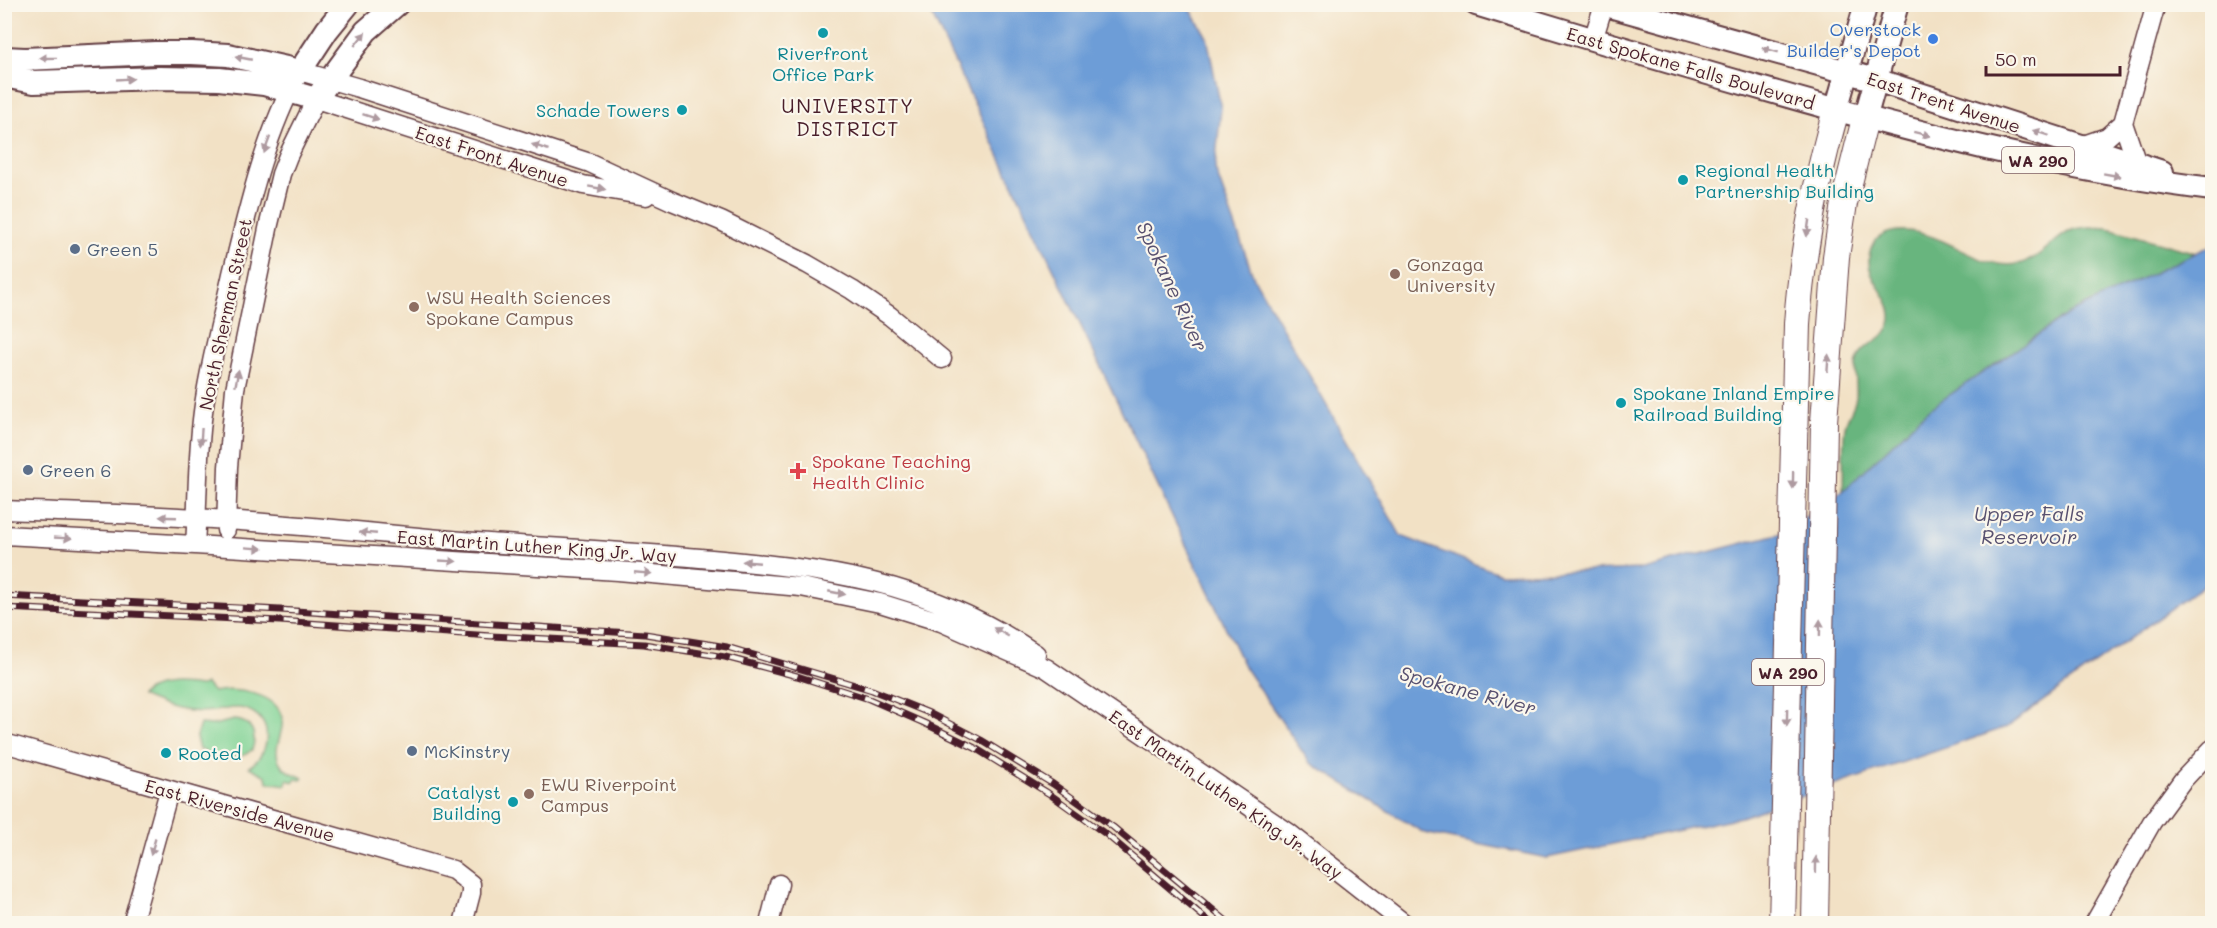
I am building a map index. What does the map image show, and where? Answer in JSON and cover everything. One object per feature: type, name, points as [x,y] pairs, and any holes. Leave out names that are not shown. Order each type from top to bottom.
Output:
[{"type":"highway","name":"WA 290","points":[[1782,924],[1800,282],[1816,183],[1836,110]]},
{"type":"highway","name":"WA 290","points":[[1815,924],[1824,422],[1836,256],[1844,203],[1865,119]]},
{"type":"main road","points":[[4,58],[26,59],[155,52],[192,53],[228,55],[300,71],[327,30],[348,4]]},
{"type":"main road","points":[[4,76],[34,82],[159,78],[219,79],[264,84],[316,99],[366,31],[397,4]]},
{"type":"main road","name":"East Spokane Falls Boulevard","points":[[1476,4],[1836,110]]},
{"type":"main road","points":[[1846,72],[1866,4]]},
{"type":"main road","points":[[1865,119],[1897,4]]},
{"type":"main road","name":"East Spokane Falls Boulevard","points":[[1604,5],[1846,72]]},
{"type":"main road","name":"East Trent Avenue","points":[[1846,72],[2212,189]]},
{"type":"main road","name":"WA 290","points":[[1836,110],[1846,72]]},
{"type":"main road","name":"East Trent Avenue","points":[[1836,110],[1968,145],[2105,174],[2212,189]]},
{"type":"street","points":[[2081,146],[2107,137],[2122,123],[2156,4]]},
{"type":"street","points":[[1593,40],[1604,5]]},
{"type":"street","points":[[289,91],[300,71],[330,80]]},
{"type":"street","name":"East Front Avenue","points":[[330,80],[590,163],[721,221],[807,264],[890,316],[942,358]]},
{"type":"street","name":"North Sherman Street","points":[[195,544],[203,414],[213,354],[257,177],[289,91]]},
{"type":"street","name":"East Front Avenue","points":[[316,99],[583,185],[672,201]]},
{"type":"street","name":"North Sherman Street","points":[[226,546],[228,467],[235,389],[269,224],[288,156],[316,99]]},
{"type":"street","points":[[2122,123],[2137,164]]},
{"type":"street","name":"East Martin Luther King Jr. Way","points":[[4,510],[227,520],[487,543],[759,563],[820,570],[895,586],[977,618],[1037,655],[1046,668]]},
{"type":"street","name":"East Martin Luther King Jr. Way","points":[[4,535],[195,544],[568,567],[801,587],[860,598],[930,618],[1046,668],[1289,833],[1405,924]]},
{"type":"street","name":"East Riverside Avenue","points":[[4,743],[453,870],[471,884],[463,924]]},
{"type":"street","points":[[2094,924],[2152,822],[2182,781],[2212,749]]},
{"type":"street","points":[[132,924],[169,791]]},
{"type":"street","points":[[769,924],[779,884]]},
{"type":"green space","points":[[2090,227],[2108,228],[2196,253],[2070,313],[1929,409],[1843,491],[1844,435],[1856,397],[1857,361],[1862,351],[1884,334],[1890,324],[1889,306],[1869,267],[1869,257],[1876,240],[1890,232],[1915,232],[1935,238],[1981,259],[2005,265],[2026,262],[2072,230]]},
{"type":"green space","points":[[206,684],[213,692],[242,691],[253,693],[272,702],[282,718],[282,729],[277,746],[280,763],[285,769],[303,778],[295,779],[294,782],[287,780],[286,785],[267,782],[266,776],[249,767],[262,753],[266,736],[265,727],[254,713],[237,708],[203,712],[185,710],[141,696],[161,685],[201,686]]},
{"type":"green space","points":[[234,720],[249,725],[252,729],[254,744],[252,750],[236,758],[224,759],[207,755],[204,750],[199,750],[196,737],[200,724],[213,725]]},
{"type":"water","name":"Upper Falls Reservoir","points":[[927,5],[1188,5],[1207,37],[1221,108],[1215,169],[1254,278],[1401,536],[1501,574],[1642,569],[1782,533],[1843,491],[1929,409],[2070,313],[2212,245],[2212,579],[2007,727],[1741,817],[1547,858],[1424,833],[1310,763],[1245,668]]},
{"type":"railway","points":[[4,596],[280,610],[645,634],[727,647],[872,690],[929,713],[981,740],[1053,784],[1113,827],[1230,924]]},
{"type":"railway","points":[[4,608],[280,621],[644,644],[725,657],[797,676],[869,699],[975,748],[1048,793],[1107,835],[1212,924]]},
{"type":"place","name":"Riverfront Office Park","points":[[823,33]]},
{"type":"place","name":"Overstock Builder's Depot","points":[[1933,39]]},
{"type":"place","name":"Schade Towers","points":[[682,110]]},
{"type":"place","name":"Regional Health Partnership Building","points":[[1683,180]]},
{"type":"place","name":"Green 5","points":[[75,249]]},
{"type":"place","name":"Gonzaga University","points":[[1395,274]]},
{"type":"place","name":"WSU Health Sciences Spokane Campus","points":[[414,307]]},
{"type":"place","name":"Spokane Inland Empire Railroad Building","points":[[1621,403]]},
{"type":"place","name":"Green 6","points":[[28,470]]},
{"type":"place","name":"Spokane Teaching Health Clinic","points":[[798,471]]},
{"type":"place","name":"McKinstry","points":[[412,751]]},
{"type":"place","name":"Rooted","points":[[166,753]]},
{"type":"place","name":"EWU Riverpoint Campus","points":[[529,794]]},
{"type":"place","name":"Catalyst Building","points":[[513,802]]},
{"type":"district","name":"UNIVERSITY DISTRICT","points":[[848,116]]},
{"type":"water label","name":"Spokane River","points":[[1173,286]]},
{"type":"water label","name":"Spokane River","points":[[1468,690]]}]
